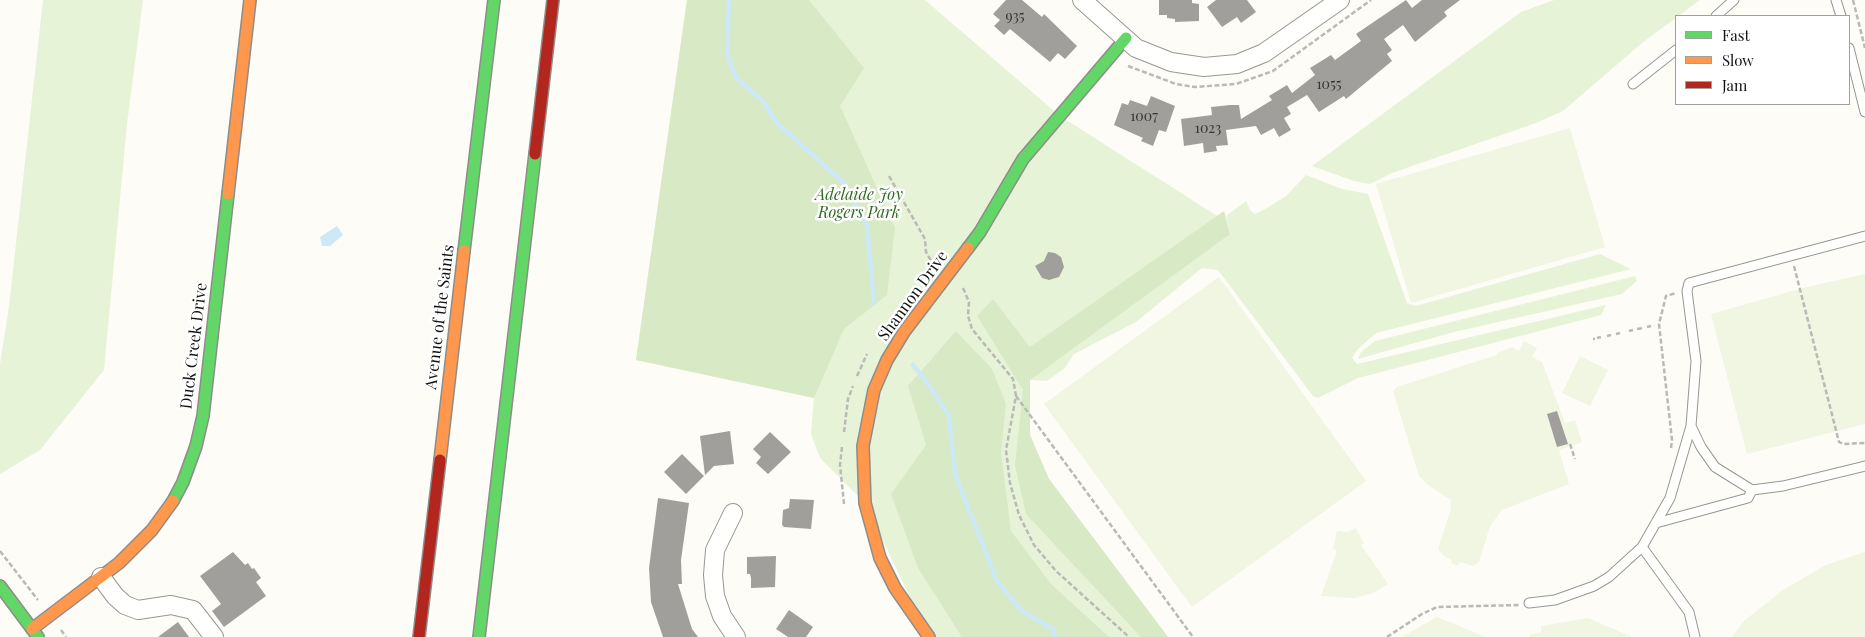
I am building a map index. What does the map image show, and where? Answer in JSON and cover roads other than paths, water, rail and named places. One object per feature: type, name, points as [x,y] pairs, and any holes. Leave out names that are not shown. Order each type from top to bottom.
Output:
[{"type":"main road","name":"Duck Creek Drive","points":[[35,633],[48,616],[101,577],[136,548],[170,506],[183,482],[196,446],[203,416],[250,0]]},
{"type":"main road","name":"Avenue of the Saints","points":[[418,637],[494,0]]},
{"type":"main road","points":[[479,637],[553,0]]},
{"type":"main road","name":"Shannon Drive","points":[[929,637],[895,588],[880,558],[872,535],[865,503],[863,446],[874,390],[887,360],[904,332],[980,232],[1023,159],[1126,38]]},
{"type":"main road","points":[[0,586],[35,633]]},
{"type":"street","points":[[1082,0],[1136,48],[1177,63],[1204,67],[1237,64],[1264,53],[1340,0]]},
{"type":"street","points":[[733,513],[715,550],[713,575],[715,596],[722,616],[736,637]]},
{"type":"street","points":[[101,577],[115,596],[125,604],[138,610],[171,605],[193,610],[214,637]]},
{"type":"lane","points":[[1717,15],[1734,0]]},
{"type":"lane","points":[[1836,0],[1841,15]]},
{"type":"lane","points":[[1633,84],[1675,51]]},
{"type":"lane","points":[[1850,52],[1865,112]]},
{"type":"lane","points":[[1529,603],[1554,600],[1594,586],[1609,577],[1642,547],[1670,498],[1691,426],[1696,360],[1687,291],[1689,283],[1865,236]]},
{"type":"lane","points":[[1691,426],[1701,447],[1716,467],[1752,490],[1783,486],[1865,466]]},
{"type":"lane","points":[[1656,523],[1748,498],[1752,490]]},
{"type":"lane","points":[[1642,547],[1688,612],[1695,637]]},
{"type":"water","points":[[337,226],[343,235],[330,246],[322,246],[320,237]]},
{"type":"waterway","points":[[729,0],[727,54],[736,78],[763,101],[777,123],[844,183],[867,226],[874,303]]},
{"type":"waterway","points":[[913,365],[949,416],[955,474],[997,581],[1022,611],[1053,629],[1055,637]]},
{"type":"park label","name":"Adelaide Joy Rogers Park","points":[[859,204]]}]
